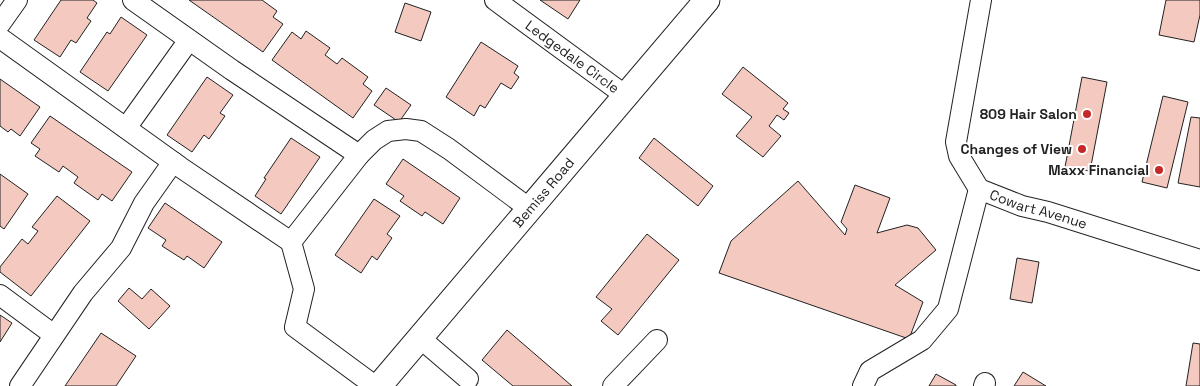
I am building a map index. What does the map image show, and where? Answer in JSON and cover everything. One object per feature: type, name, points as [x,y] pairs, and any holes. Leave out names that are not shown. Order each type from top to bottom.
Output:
[{"type":"main road","name":"Bemiss Road","points":[[379,386],[707,0]]},
{"type":"street","points":[[0,24],[17,0]]},
{"type":"street","points":[[133,0],[359,155]]},
{"type":"street","name":"Ledgedale Circle","points":[[495,0],[626,96]]},
{"type":"street","name":"Cowart Avenue","points":[[981,0],[956,142],[959,156],[979,189],[1022,206],[1048,212],[1200,260]]},
{"type":"street","points":[[0,38],[173,162],[291,242],[304,289],[295,327],[375,386]]},
{"type":"street","points":[[126,128],[189,40]]},
{"type":"street","points":[[291,242],[359,155],[374,140],[388,131],[406,129],[421,131],[450,149],[530,208]]},
{"type":"street","points":[[20,386],[83,293],[121,248],[144,203],[173,162]]},
{"type":"street","points":[[863,386],[870,372],[922,340],[948,309],[979,189]]},
{"type":"street","points":[[0,295],[54,335]]},
{"type":"street","points":[[420,338],[468,384]]},
{"type":"street","points":[[613,386],[657,340]]},
{"type":"building","points":[[61,0],[93,0],[97,3],[87,18],[91,21],[76,43],[71,40],[60,57],[34,40]]},
{"type":"building","points":[[189,0],[262,0],[277,11],[273,17],[283,24],[263,52]]},
{"type":"building","points":[[540,0],[580,0],[568,19]]},
{"type":"building","points":[[1166,0],[1200,0],[1200,15],[1194,42],[1159,35]]},
{"type":"building","points":[[405,3],[431,12],[421,41],[395,32]]},
{"type":"building","points":[[121,17],[147,35],[108,91],[80,72],[107,32],[110,34]]},
{"type":"building","points":[[306,31],[330,48],[325,55],[337,64],[342,58],[368,77],[363,84],[372,91],[353,118],[272,60],[292,32],[301,39]]},
{"type":"building","points":[[481,42],[518,66],[514,73],[519,77],[511,89],[501,83],[485,108],[480,105],[474,116],[446,97]]},
{"type":"building","points":[[743,67],[788,103],[783,109],[789,113],[784,120],[777,115],[769,126],[781,136],[763,157],[736,136],[752,117],[722,94]]},
{"type":"building","points":[[207,77],[233,95],[220,113],[225,116],[209,139],[204,135],[192,152],[167,135]]},
{"type":"building","points":[[1082,77],[1107,82],[1090,171],[1065,167]]},
{"type":"building","points":[[0,79],[40,107],[20,136],[11,129],[8,132],[0,126]]},
{"type":"building","points":[[386,88],[411,105],[399,122],[374,105]]},
{"type":"building","points":[[1163,96],[1188,102],[1167,188],[1142,182]]},
{"type":"building","points":[[50,116],[132,172],[112,201],[102,194],[98,200],[74,183],[78,177],[63,166],[59,172],[35,156],[40,149],[31,143]]},
{"type":"building","points":[[1191,117],[1200,118],[1200,187],[1178,183]]},
{"type":"building","points":[[291,138],[320,157],[281,214],[255,196],[266,179],[264,178]]},
{"type":"building","points":[[654,138],[713,186],[698,206],[639,158]]},
{"type":"building","points":[[403,159],[460,198],[443,224],[425,212],[422,216],[400,201],[404,196],[386,184]]},
{"type":"building","points":[[0,174],[28,194],[4,229],[0,226]]},
{"type":"building","points":[[798,181],[845,235],[847,229],[841,222],[855,185],[890,198],[877,233],[907,225],[918,228],[936,250],[895,285],[923,302],[909,339],[719,273],[731,241]]},
{"type":"building","points":[[57,196],[90,221],[31,296],[0,272],[0,267],[22,239],[28,244],[38,231],[32,227]]},
{"type":"building","points":[[374,199],[400,216],[387,234],[392,238],[377,260],[372,256],[361,273],[335,255]]},
{"type":"building","points":[[165,203],[222,242],[204,268],[187,256],[184,260],[162,246],[166,240],[148,228]]},
{"type":"building","points":[[647,234],[679,260],[618,335],[601,321],[612,309],[596,297]]},
{"type":"building","points":[[1017,258],[1039,262],[1032,303],[1010,299]]},
{"type":"building","points":[[129,288],[142,299],[151,289],[170,306],[149,329],[118,301]]},
{"type":"building","points":[[0,315],[12,323],[0,342]]},
{"type":"building","points":[[507,330],[572,386],[513,386],[482,360]]},
{"type":"building","points":[[101,333],[136,356],[116,386],[65,386]]},
{"type":"building","points":[[1193,343],[1200,344],[1200,386],[1186,386]]},
{"type":"building","points":[[1023,372],[1046,386],[1014,386]]},
{"type":"building","points":[[936,374],[956,385],[956,386],[929,386]]},
{"type":"place","name":"809 Hair Salon","points":[[1087,114]]},
{"type":"place","name":"Changes of View","points":[[1082,149]]},
{"type":"place","name":"Maxx Financial","points":[[1159,170]]}]
